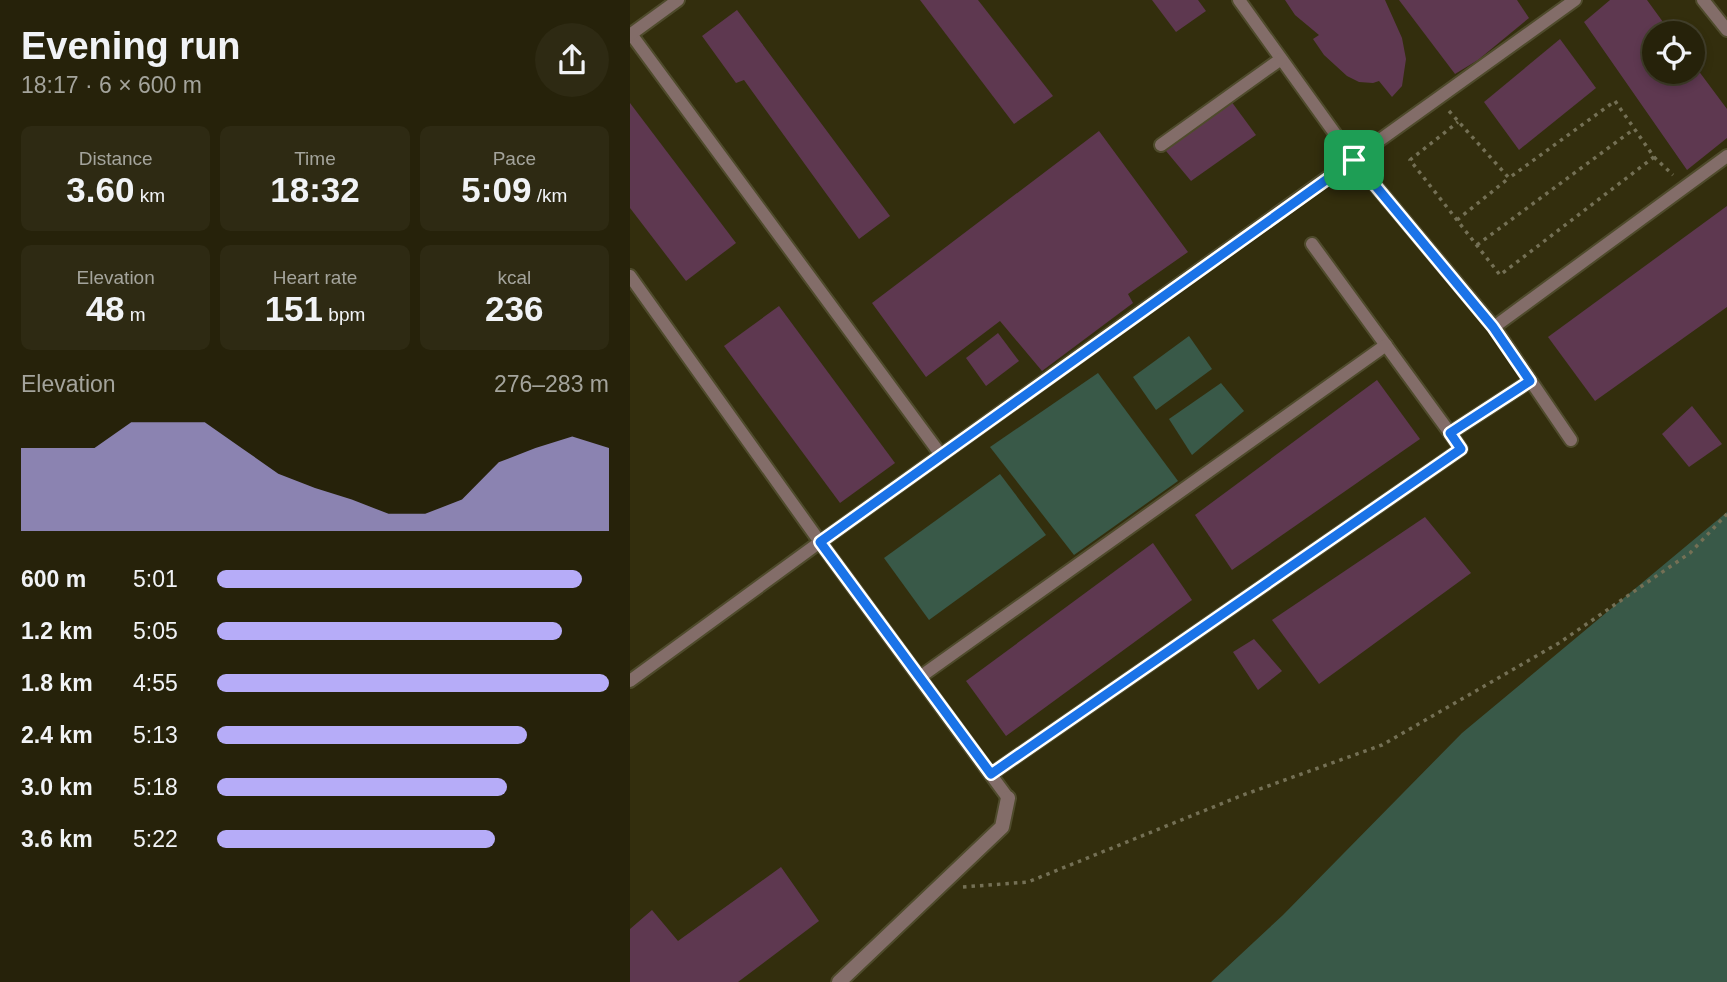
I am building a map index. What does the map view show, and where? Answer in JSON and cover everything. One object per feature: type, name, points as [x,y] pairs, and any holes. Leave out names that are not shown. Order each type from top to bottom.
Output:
[{"type":"street","points":[[839,982],[1002,827],[1008,798]]},
{"type":"lane","points":[[678,0],[630,34],[941,455]]},
{"type":"lane","points":[[1239,0],[1354,160],[1493,327],[1572,440]]},
{"type":"lane","points":[[630,681],[1575,0]]},
{"type":"lane","points":[[1703,0],[1727,30]]},
{"type":"lane","points":[[1161,145],[1281,59]]},
{"type":"lane","points":[[1493,327],[1727,156]]},
{"type":"lane","points":[[991,774],[1461,449],[1312,244]]},
{"type":"lane","points":[[630,275],[820,542],[1008,798]]},
{"type":"lane","points":[[920,677],[1386,345]]},
{"type":"lane","points":[[1450,433],[1530,381]]},
{"type":"path","points":[[1438,99],[1509,178]]},
{"type":"path","points":[[1457,220],[1509,178],[1615,102],[1654,157],[1686,186]]},
{"type":"path","points":[[1458,122],[1410,160],[1500,275],[1654,157]]},
{"type":"path","points":[[1477,245],[1634,129]]},
{"type":"path","points":[[937,889],[1028,882],[1243,795],[1382,745],[1559,643],[1690,553],[1727,514]]},
{"type":"green space","points":[[1189,336],[1212,369],[1156,410],[1133,377]]},
{"type":"green space","points":[[1098,373],[1178,481],[1074,555],[990,447]]},
{"type":"green space","points":[[1221,383],[1244,411],[1192,455],[1169,419]]},
{"type":"green space","points":[[1000,474],[1046,535],[929,620],[884,558]]},
{"type":"green space","points":[[1727,512],[1727,982],[1211,982],[1283,915],[1462,733]]},
{"type":"building","points":[[920,0],[978,0],[1053,96],[1014,124]]},
{"type":"building","points":[[1152,0],[1198,0],[1206,11],[1176,32]]},
{"type":"building","points":[[1285,0],[1385,0],[1402,38],[1406,59],[1402,86],[1392,97],[1379,81],[1359,82],[1347,76],[1324,55],[1313,39],[1319,35],[1295,15]]},
{"type":"building","points":[[1399,0],[1517,0],[1529,18],[1478,60],[1455,74]]},
{"type":"building","points":[[1610,0],[1647,0],[1662,21],[1642,21],[1642,84],[1705,84],[1705,79],[1727,109],[1727,138],[1687,170],[1584,22]]},
{"type":"building","points":[[737,10],[890,216],[859,239],[744,80],[736,83],[702,36]]},
{"type":"building","points":[[1560,39],[1596,88],[1519,150],[1484,102]]},
{"type":"building","points":[[1228,97],[1256,135],[1191,181],[1161,145]]},
{"type":"building","points":[[630,103],[736,243],[686,281],[630,208]]},
{"type":"building","points":[[1099,131],[1188,252],[1128,294],[1133,303],[1042,371],[1000,321],[926,377],[872,303]]},
{"type":"building","points":[[1727,206],[1727,307],[1595,401],[1548,337]]},
{"type":"building","points":[[779,306],[895,463],[840,503],[724,346]]},
{"type":"building","points":[[998,333],[1019,361],[986,386],[966,358]]},
{"type":"building","points":[[1377,380],[1420,439],[1232,570],[1195,515]]},
{"type":"building","points":[[1692,406],[1722,444],[1689,467],[1662,434]]},
{"type":"building","points":[[1425,517],[1471,573],[1319,684],[1272,620]]},
{"type":"building","points":[[1153,543],[1192,600],[1006,736],[966,681]]},
{"type":"building","points":[[1254,639],[1282,671],[1258,690],[1233,652]]},
{"type":"building","points":[[781,867],[819,921],[738,982],[630,982],[630,929],[652,910],[678,941]]},
{"type":"route","points":[[1354,160],[1493,327],[1530,381],[1450,433],[1461,449],[991,774],[820,542],[1354,160]]}]
